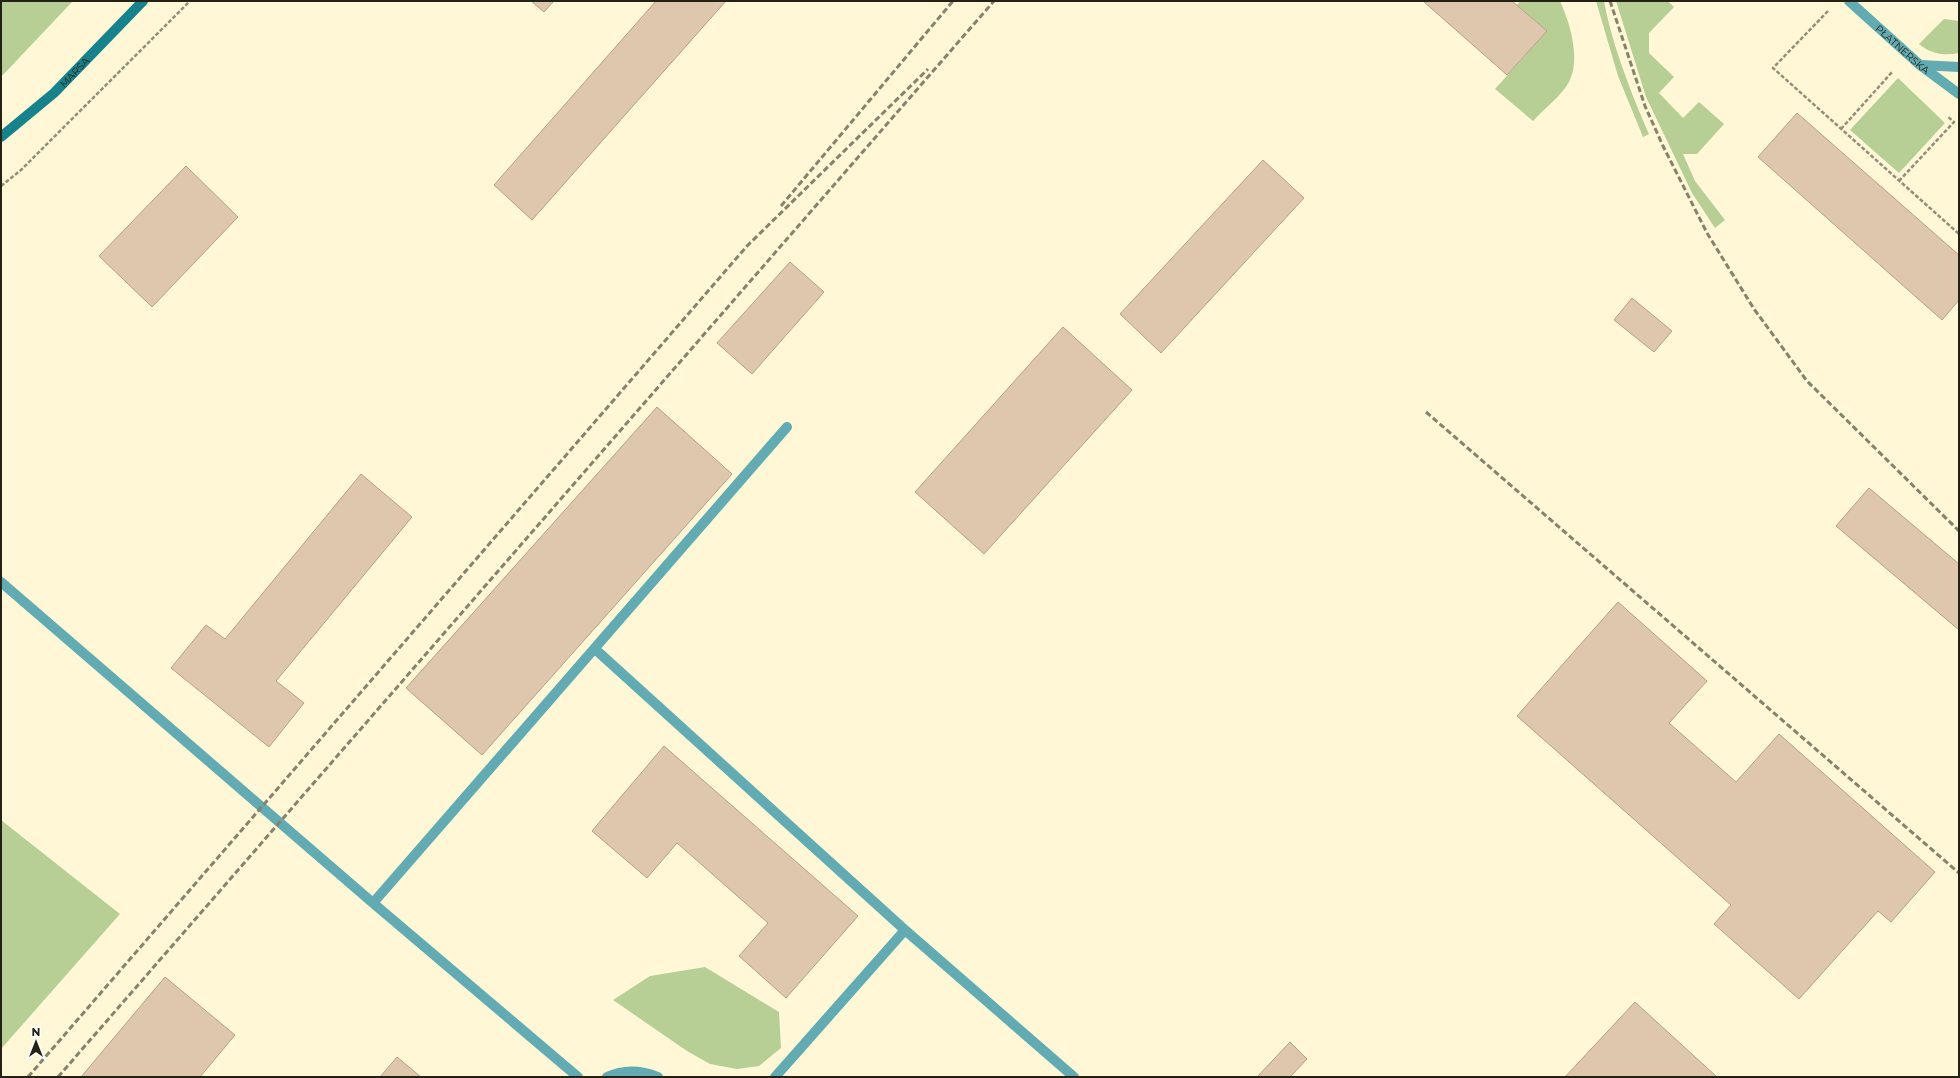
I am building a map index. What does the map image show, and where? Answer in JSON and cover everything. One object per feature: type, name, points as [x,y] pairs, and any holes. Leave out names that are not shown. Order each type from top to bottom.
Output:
[{"type":"main road","name":"MARSA","points":[[1,137],[54,92],[143,1]]},
{"type":"street","name":"PŁATNERSKA","points":[[1849,1],[1920,65],[1959,94]]},
{"type":"street","points":[[1920,65],[1959,67]]},
{"type":"street","points":[[373,904],[787,427]]},
{"type":"street","points":[[1,582],[373,904],[578,1077]]},
{"type":"street","points":[[595,649],[905,930],[1074,1077]]},
{"type":"street","points":[[775,1077],[905,930]]},
{"type":"street","points":[[607,1077],[615,1073],[632,1070],[649,1073],[658,1077]]},
{"type":"path","points":[[1,186],[21,170],[190,1]]},
{"type":"path","points":[[1834,15],[1829,10],[1773,68],[1959,234]]},
{"type":"path","points":[[1841,129],[1895,69]]},
{"type":"path","points":[[1899,181],[1954,122],[1942,112]]},
{"type":"green space","points":[[1,1],[73,1],[1,77]]},
{"type":"green space","points":[[1520,1],[1560,1],[1573,41],[1574,63],[1569,82],[1557,97],[1533,121],[1495,89],[1547,31],[1517,5]]},
{"type":"green space","points":[[1596,1],[1604,1],[1607,17],[1623,68],[1649,134],[1643,137],[1618,76]]},
{"type":"green space","points":[[1616,1],[1668,1],[1674,7],[1649,33],[1649,53],[1674,77],[1659,93],[1683,118],[1699,102],[1724,124],[1697,154],[1683,154],[1695,181],[1725,220],[1715,228],[1692,193],[1646,97]]},
{"type":"green space","points":[[1944,19],[1959,21],[1959,53],[1948,54],[1933,52],[1919,44]]},
{"type":"green space","points":[[1898,78],[1945,123],[1899,173],[1850,130]]},
{"type":"green space","points":[[1,820],[120,914],[1,1049]]},
{"type":"green space","points":[[705,967],[779,1012],[781,1048],[759,1066],[737,1069],[710,1064],[687,1051],[613,1000],[650,976]]},
{"type":"building","points":[[531,1],[554,1],[544,12]]},
{"type":"building","points":[[656,1],[726,1],[532,220],[494,185]]},
{"type":"building","points":[[1423,1],[1512,1],[1547,31],[1507,75]]},
{"type":"building","points":[[1797,113],[1959,255],[1959,300],[1942,320],[1758,157]]},
{"type":"building","points":[[1263,160],[1304,198],[1161,353],[1120,314]]},
{"type":"building","points":[[186,166],[238,217],[152,307],[99,256]]},
{"type":"building","points":[[790,262],[824,292],[752,374],[717,343]]},
{"type":"building","points":[[1632,298],[1672,331],[1654,352],[1614,320]]},
{"type":"building","points":[[1063,327],[1132,390],[984,554],[915,492]]},
{"type":"building","points":[[657,407],[732,474],[482,755],[406,688]]},
{"type":"building","points":[[361,474],[412,517],[276,681],[304,703],[269,747],[171,668],[206,625],[225,639]]},
{"type":"building","points":[[1869,488],[1959,564],[1959,630],[1836,526]]},
{"type":"building","points":[[1618,602],[1707,681],[1669,723],[1736,782],[1779,734],[1935,872],[1891,922],[1878,911],[1799,999],[1714,924],[1731,905],[1517,716]]},
{"type":"building","points":[[664,746],[858,916],[786,998],[739,956],[768,923],[677,843],[647,878],[592,831]]},
{"type":"building","points":[[165,977],[235,1035],[200,1077],[81,1077]]},
{"type":"building","points":[[1635,1002],[1717,1077],[1565,1077]]},
{"type":"building","points":[[1290,1042],[1307,1059],[1290,1077],[1257,1077]]},
{"type":"building","points":[[397,1057],[421,1077],[380,1077]]},
{"type":"railway","points":[[781,206],[953,1]]},
{"type":"railway","points":[[58,1077],[994,1]]},
{"type":"railway","points":[[1610,1],[1645,106],[1663,146],[1707,233],[1754,309],[1807,381],[1959,531]]},
{"type":"railway","points":[[28,1077],[747,246],[928,69]]},
{"type":"railway","points":[[1426,412],[1959,873]]}]
